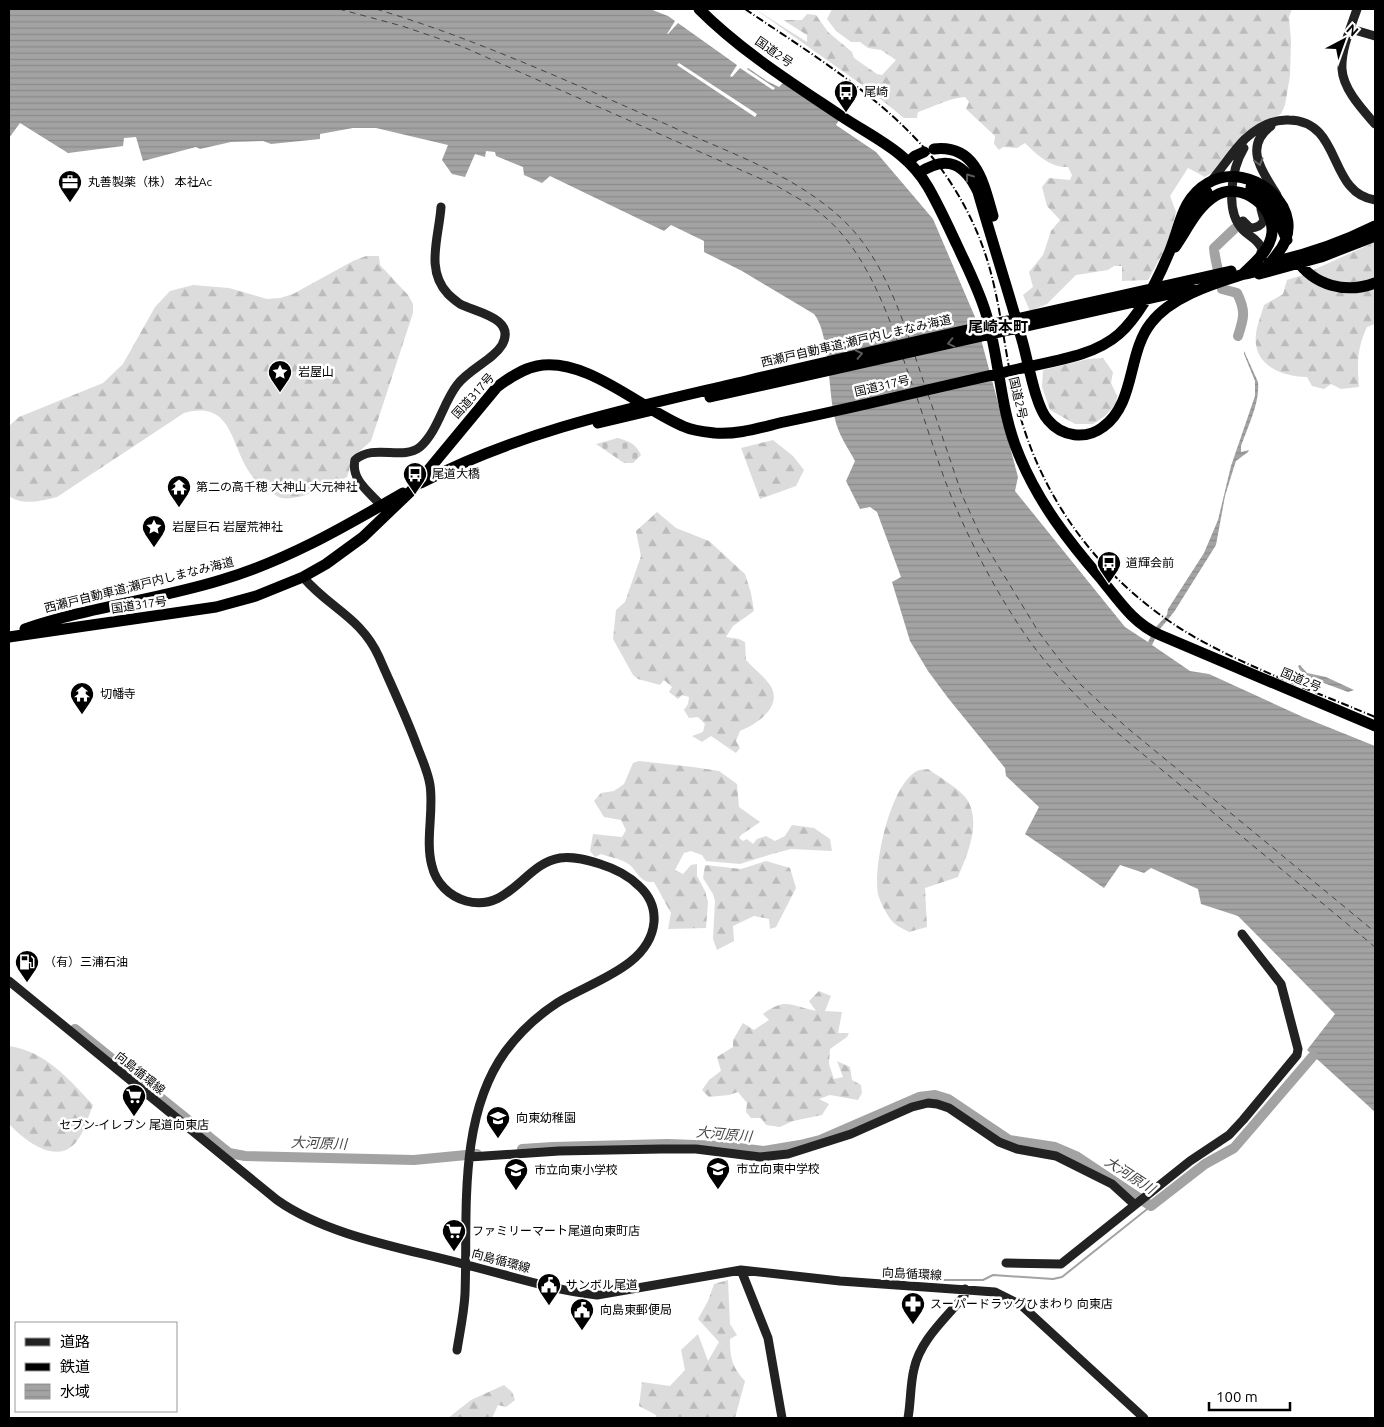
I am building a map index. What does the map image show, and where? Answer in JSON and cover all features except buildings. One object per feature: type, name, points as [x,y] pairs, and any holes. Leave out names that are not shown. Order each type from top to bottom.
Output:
[{"type":"highway","name":"国道2号","points":[[699,9],[758,59],[909,161],[919,173],[940,209],[977,289],[993,345],[1006,414],[1018,453],[1033,487],[1046,508],[1096,574],[1136,621],[1156,634],[1375,726]]},
{"type":"highway","name":"国道317号","points":[[9,636],[216,607],[256,596],[303,577],[363,537],[411,491],[497,387],[510,377],[536,366],[560,366],[585,373],[686,428],[721,433],[751,429],[1057,360],[1100,347],[1119,333],[1134,316],[1166,261],[1200,209],[1214,197],[1250,180],[1269,190],[1284,209],[1290,229],[1283,248],[1262,270],[1243,274],[1199,289],[1171,306],[1151,323],[1141,339],[1124,397],[1118,410],[1102,428],[1092,434],[1072,435],[1062,432],[1045,418],[1039,404],[1022,339],[997,232],[983,180],[978,169],[959,153],[951,149],[929,150],[909,161]]},
{"type":"highway","name":"国道317号","points":[[919,173],[931,166],[947,163],[963,168],[973,182],[978,192],[1022,339]]},
{"type":"highway","name":"国道317号","points":[[1166,261],[1180,218],[1188,201],[1211,180],[1233,188],[1260,202],[1269,214],[1273,230],[1268,246],[1258,260],[1243,274]]},
{"type":"highway","points":[[1171,250],[1197,203],[1210,190],[1233,188],[1234,184],[1252,188],[1267,199],[1277,213],[1292,251],[1305,270],[1330,286],[1344,289],[1364,287],[1375,283]]},
{"type":"highway","name":"西瀬戸自動車道;瀬戸内しまなみ海道","points":[[1319,254],[1375,226]]},
{"type":"highway","name":"西瀬戸自動車道;瀬戸内しまなみ海道","points":[[9,636],[65,617],[222,580],[272,562],[320,540],[433,477],[481,456],[564,426],[865,353],[1049,317],[1128,299],[1281,260],[1319,254],[1375,236]]},
{"type":"street","points":[[1357,9],[1342,58],[1342,70],[1350,91],[1375,124]]},
{"type":"street","points":[[1351,29],[1375,36]]},
{"type":"street","points":[[1211,180],[1245,140],[1266,123],[1294,120],[1308,123],[1316,129],[1323,136],[1350,188],[1360,196],[1375,200]]},
{"type":"street","points":[[1258,260],[1262,249],[1260,243],[1242,229],[1236,217],[1232,195],[1234,173],[1239,156],[1248,143],[1258,133],[1277,121]]},
{"type":"street","points":[[1277,121],[1263,133],[1259,140],[1257,154],[1263,174],[1277,194],[1284,209]]},
{"type":"street","points":[[1233,188],[1260,208],[1264,216],[1262,224],[1256,228],[1250,228],[1243,222],[1237,207],[1235,193],[1239,166],[1258,133]]},
{"type":"street","points":[[388,514],[357,480],[354,467],[355,460],[368,453],[409,451],[419,447],[433,428],[456,386],[470,371],[496,352],[504,340],[503,329],[495,318],[456,301],[443,288],[440,282],[434,261],[442,207]]},
{"type":"street","points":[[303,577],[313,589],[351,618],[374,645],[380,657],[430,783],[432,801],[431,865],[437,879],[446,890],[467,901],[486,902],[505,895],[535,871],[557,858],[577,858],[605,866],[627,877],[642,889],[653,906],[653,931],[650,940],[643,950],[626,965],[558,1002],[528,1025],[495,1067],[484,1091],[470,1157],[465,1202],[464,1310],[457,1350]]},
{"type":"street","points":[[1006,1263],[1061,1264],[1190,1161],[1229,1135],[1296,1055],[1298,1049],[1281,984],[1242,934]]},
{"type":"street","name":"向島循環線","points":[[9,981],[229,1163],[292,1210],[330,1228],[514,1278],[577,1293],[597,1295],[740,1270],[840,1281],[995,1292],[1021,1305],[1144,1418]]},
{"type":"street","points":[[470,1157],[560,1151],[661,1149],[696,1149],[760,1157],[788,1154],[851,1134],[912,1107],[928,1103],[948,1108],[1008,1146],[1056,1156],[1112,1184],[1135,1205]]},
{"type":"street","points":[[740,1270],[768,1338],[782,1418]]},
{"type":"street","points":[[908,1418],[911,1382],[919,1354],[924,1344],[964,1296],[965,1289]]},
{"type":"green space","points":[[755,9],[807,42],[807,35],[783,20],[802,20],[807,14],[816,15],[828,32],[852,52],[854,58],[877,74],[882,75],[896,60],[881,50],[868,48],[860,42],[851,42],[836,31],[827,19],[832,9],[1292,9],[1289,17],[1291,41],[1290,76],[1285,105],[1281,114],[1264,122],[1216,170],[1205,177],[1188,168],[1170,196],[1176,212],[1167,245],[1148,280],[1122,281],[1122,266],[1114,266],[1108,270],[1076,275],[1047,304],[1030,311],[1023,295],[1033,287],[1029,272],[1043,255],[1051,231],[1060,220],[1047,206],[1042,187],[1049,178],[1070,180],[1072,175],[1068,167],[1050,163],[1025,143],[1017,148],[1003,147],[999,150],[994,144],[995,136],[966,109],[969,102],[965,97],[947,101],[918,112],[917,118],[904,118],[872,92]]},
{"type":"green space","points":[[1375,242],[1375,324],[1367,327],[1361,342],[1358,363],[1359,387],[1341,389],[1331,384],[1324,389],[1312,386],[1307,377],[1286,374],[1268,365],[1257,350],[1256,340],[1257,328],[1264,305],[1283,294],[1287,280]]},
{"type":"green space","points":[[366,256],[379,256],[380,265],[408,295],[413,304],[413,313],[371,441],[353,457],[347,477],[333,485],[306,495],[282,498],[262,486],[251,475],[231,433],[219,417],[210,412],[199,411],[184,413],[57,497],[26,502],[9,496],[9,426],[19,417],[103,383],[123,364],[155,307],[170,291],[193,285],[229,288],[267,299],[280,298],[293,294],[353,261]]},
{"type":"green space","points":[[1103,358],[1113,372],[1111,383],[1117,396],[1116,404],[1105,416],[1093,424],[1075,424],[1050,410],[1042,387],[1043,370],[1088,359]]},
{"type":"green space","points":[[618,438],[626,440],[639,451],[641,455],[633,463],[624,463],[596,444]]},
{"type":"green space","points":[[773,440],[793,456],[804,470],[796,486],[760,499],[741,448]]},
{"type":"green space","points":[[657,512],[676,528],[709,541],[745,574],[754,611],[733,626],[726,637],[745,642],[746,660],[770,685],[773,700],[766,714],[740,731],[736,741],[740,748],[736,753],[711,736],[702,742],[692,736],[703,732],[705,724],[698,717],[689,718],[684,710],[688,704],[689,697],[682,695],[678,699],[669,692],[672,687],[664,680],[660,685],[638,679],[633,675],[613,639],[616,610],[625,602],[641,556],[636,531]]},
{"type":"green space","points":[[639,761],[719,771],[737,784],[739,807],[760,822],[741,835],[739,838],[743,841],[747,839],[753,844],[757,839],[766,836],[775,841],[785,836],[792,825],[814,828],[830,839],[832,851],[791,849],[740,864],[706,861],[702,855],[691,851],[684,853],[675,870],[683,874],[691,865],[697,864],[697,876],[705,891],[708,902],[706,928],[668,929],[671,913],[654,882],[644,880],[633,868],[622,861],[601,854],[595,857],[590,851],[593,834],[622,837],[626,830],[621,820],[604,817],[594,801],[601,793],[614,791],[624,784],[633,763]]},
{"type":"green space","points":[[928,769],[950,784],[968,801],[972,810],[973,830],[969,850],[958,877],[925,888],[927,927],[909,932],[894,923],[882,904],[878,894],[878,865],[891,809],[899,792],[907,779],[917,771]]},
{"type":"green space","points":[[766,861],[790,868],[796,888],[776,927],[770,929],[769,919],[754,916],[733,926],[734,941],[717,950],[713,939],[715,901],[703,878],[705,865],[741,869]]},
{"type":"green space","points":[[819,991],[831,996],[825,1011],[842,1012],[838,1033],[849,1033],[847,1037],[830,1049],[829,1064],[834,1079],[843,1077],[837,1061],[850,1067],[852,1080],[861,1085],[862,1093],[858,1100],[830,1095],[819,1099],[829,1104],[822,1115],[793,1121],[780,1127],[766,1125],[761,1118],[751,1118],[746,1112],[747,1103],[738,1092],[709,1097],[702,1090],[709,1080],[721,1071],[717,1057],[733,1047],[733,1040],[743,1023],[754,1030],[769,1020],[763,1014],[783,1004],[816,1011],[809,1001]]},
{"type":"green space","points":[[9,1046],[22,1049],[45,1060],[66,1077],[93,1105],[79,1139],[71,1147],[55,1152],[46,1150],[21,1136],[9,1124]]},
{"type":"green space","points":[[728,1280],[730,1324],[737,1335],[730,1339],[731,1357],[737,1371],[745,1381],[735,1418],[656,1418],[656,1415],[639,1406],[642,1382],[670,1386],[685,1370],[681,1350],[698,1334],[708,1361],[719,1342],[698,1319],[708,1301],[714,1284]]},
{"type":"green space","points":[[504,1385],[512,1392],[515,1400],[506,1407],[498,1405],[492,1418],[448,1418],[471,1400]]},
{"type":"water","points":[[9,9],[650,9],[668,16],[675,21],[667,34],[678,23],[737,65],[730,76],[732,77],[740,68],[773,90],[775,88],[748,68],[779,87],[783,83],[839,120],[836,125],[876,152],[933,219],[975,317],[1018,477],[1015,491],[1125,627],[1148,642],[1155,628],[1167,615],[1168,609],[1204,553],[1218,520],[1231,466],[1255,396],[1255,381],[1244,351],[1258,382],[1255,406],[1241,446],[1241,452],[1249,450],[1236,461],[1225,496],[1216,545],[1174,612],[1160,629],[1152,645],[1190,671],[1209,674],[1303,717],[1375,746],[1375,1112],[1307,1050],[1335,1014],[1238,916],[1201,904],[1198,889],[1151,868],[1144,873],[1120,865],[1104,888],[1025,834],[1039,807],[1006,776],[1005,768],[948,698],[928,671],[910,641],[892,582],[901,577],[877,512],[870,507],[860,509],[846,481],[855,461],[836,425],[826,349],[819,323],[814,314],[742,271],[704,252],[704,241],[671,225],[664,231],[550,176],[542,183],[524,175],[523,167],[496,156],[495,152],[486,151],[485,157],[475,154],[465,177],[452,174],[442,160],[448,145],[376,128],[353,128],[320,134],[320,139],[271,144],[263,141],[231,142],[200,149],[196,147],[143,161],[136,137],[124,138],[123,146],[68,153],[20,123],[9,138]]},
{"type":"water","points":[[1300,665],[1307,673],[1326,677],[1354,690],[1348,692],[1302,675],[1298,666]]},
{"type":"pier","points":[[679,63],[757,114],[755,117],[677,65]]},
{"type":"waterway","points":[[1234,229],[1214,248],[1222,289],[1237,293],[1242,305],[1243,319],[1238,336]]},
{"type":"waterway","name":"大河原川","points":[[75,1029],[229,1153],[245,1156],[414,1160],[477,1154]]},
{"type":"waterway","name":"大河原川","points":[[522,1149],[667,1144],[723,1146],[764,1151],[820,1140],[919,1097],[935,1095],[948,1099],[1009,1140],[1055,1147],[1076,1156],[1151,1206],[1205,1164],[1234,1148],[1313,1056]]},
{"type":"waterway","points":[[922,1280],[983,1280],[993,1275],[1053,1279],[1062,1277],[1151,1206]]},
{"type":"ferry route","points":[[339,9],[402,26],[461,46],[777,186],[816,210],[844,236],[866,269],[883,304],[897,340]]},
{"type":"ferry route","points":[[376,9],[450,34],[560,78],[736,154],[802,188],[841,218],[853,230],[874,258],[890,289],[909,338]]},
{"type":"ferry route","points":[[915,356],[925,386]]},
{"type":"ferry route","points":[[903,358],[913,387]]},
{"type":"ferry route","points":[[928,394],[962,495],[983,541],[1038,631],[1059,659],[1081,685],[1125,726],[1375,932]]},
{"type":"ferry route","points":[[917,398],[946,483],[973,544],[1010,611],[1046,662],[1097,716],[1375,947]]},
{"type":"railway","points":[[745,9],[831,67],[887,111],[935,160],[954,188],[974,226],[989,266],[1013,387],[1029,443],[1045,480],[1065,515],[1088,547],[1115,577],[1145,603],[1178,627],[1213,647],[1253,666],[1375,717]]},
{"type":"place","name":"尾崎","points":[[846,113]]},
{"type":"place","name":"丸善製薬（株） 本社Ac","points":[[70,203]]},
{"type":"place","name":"岩屋山","points":[[280,393]]},
{"type":"place","name":"尾道大橋","points":[[415,495]]},
{"type":"place","name":"第二の高千穂 大神山 大元神社","points":[[179,508]]},
{"type":"place","name":"岩屋巨石 岩屋荒神社","points":[[154,548]]},
{"type":"place","name":"道輝会前","points":[[1109,584]]},
{"type":"place","name":"切幡寺","points":[[82,715]]},
{"type":"place","name":"（有）三浦石油","points":[[27,983]]},
{"type":"place","name":"セブン-イレブン 尾道向東店","points":[[134,1117]]},
{"type":"place","name":"向東幼稚園","points":[[498,1139]]},
{"type":"place","name":"市立向東中学校","points":[[718,1190]]},
{"type":"place","name":"市立向東小学校","points":[[516,1191]]},
{"type":"place","name":"ファミリーマート尾道向東町店","points":[[454,1252]]},
{"type":"place","name":"サンボル尾道","points":[[549,1306]]},
{"type":"place","name":"スーパードラッグひまわり 向東店","points":[[913,1325]]},
{"type":"place","name":"向島東郵便局","points":[[582,1331]]},
{"type":"district","name":"尾崎本町","points":[[998,327]]}]
